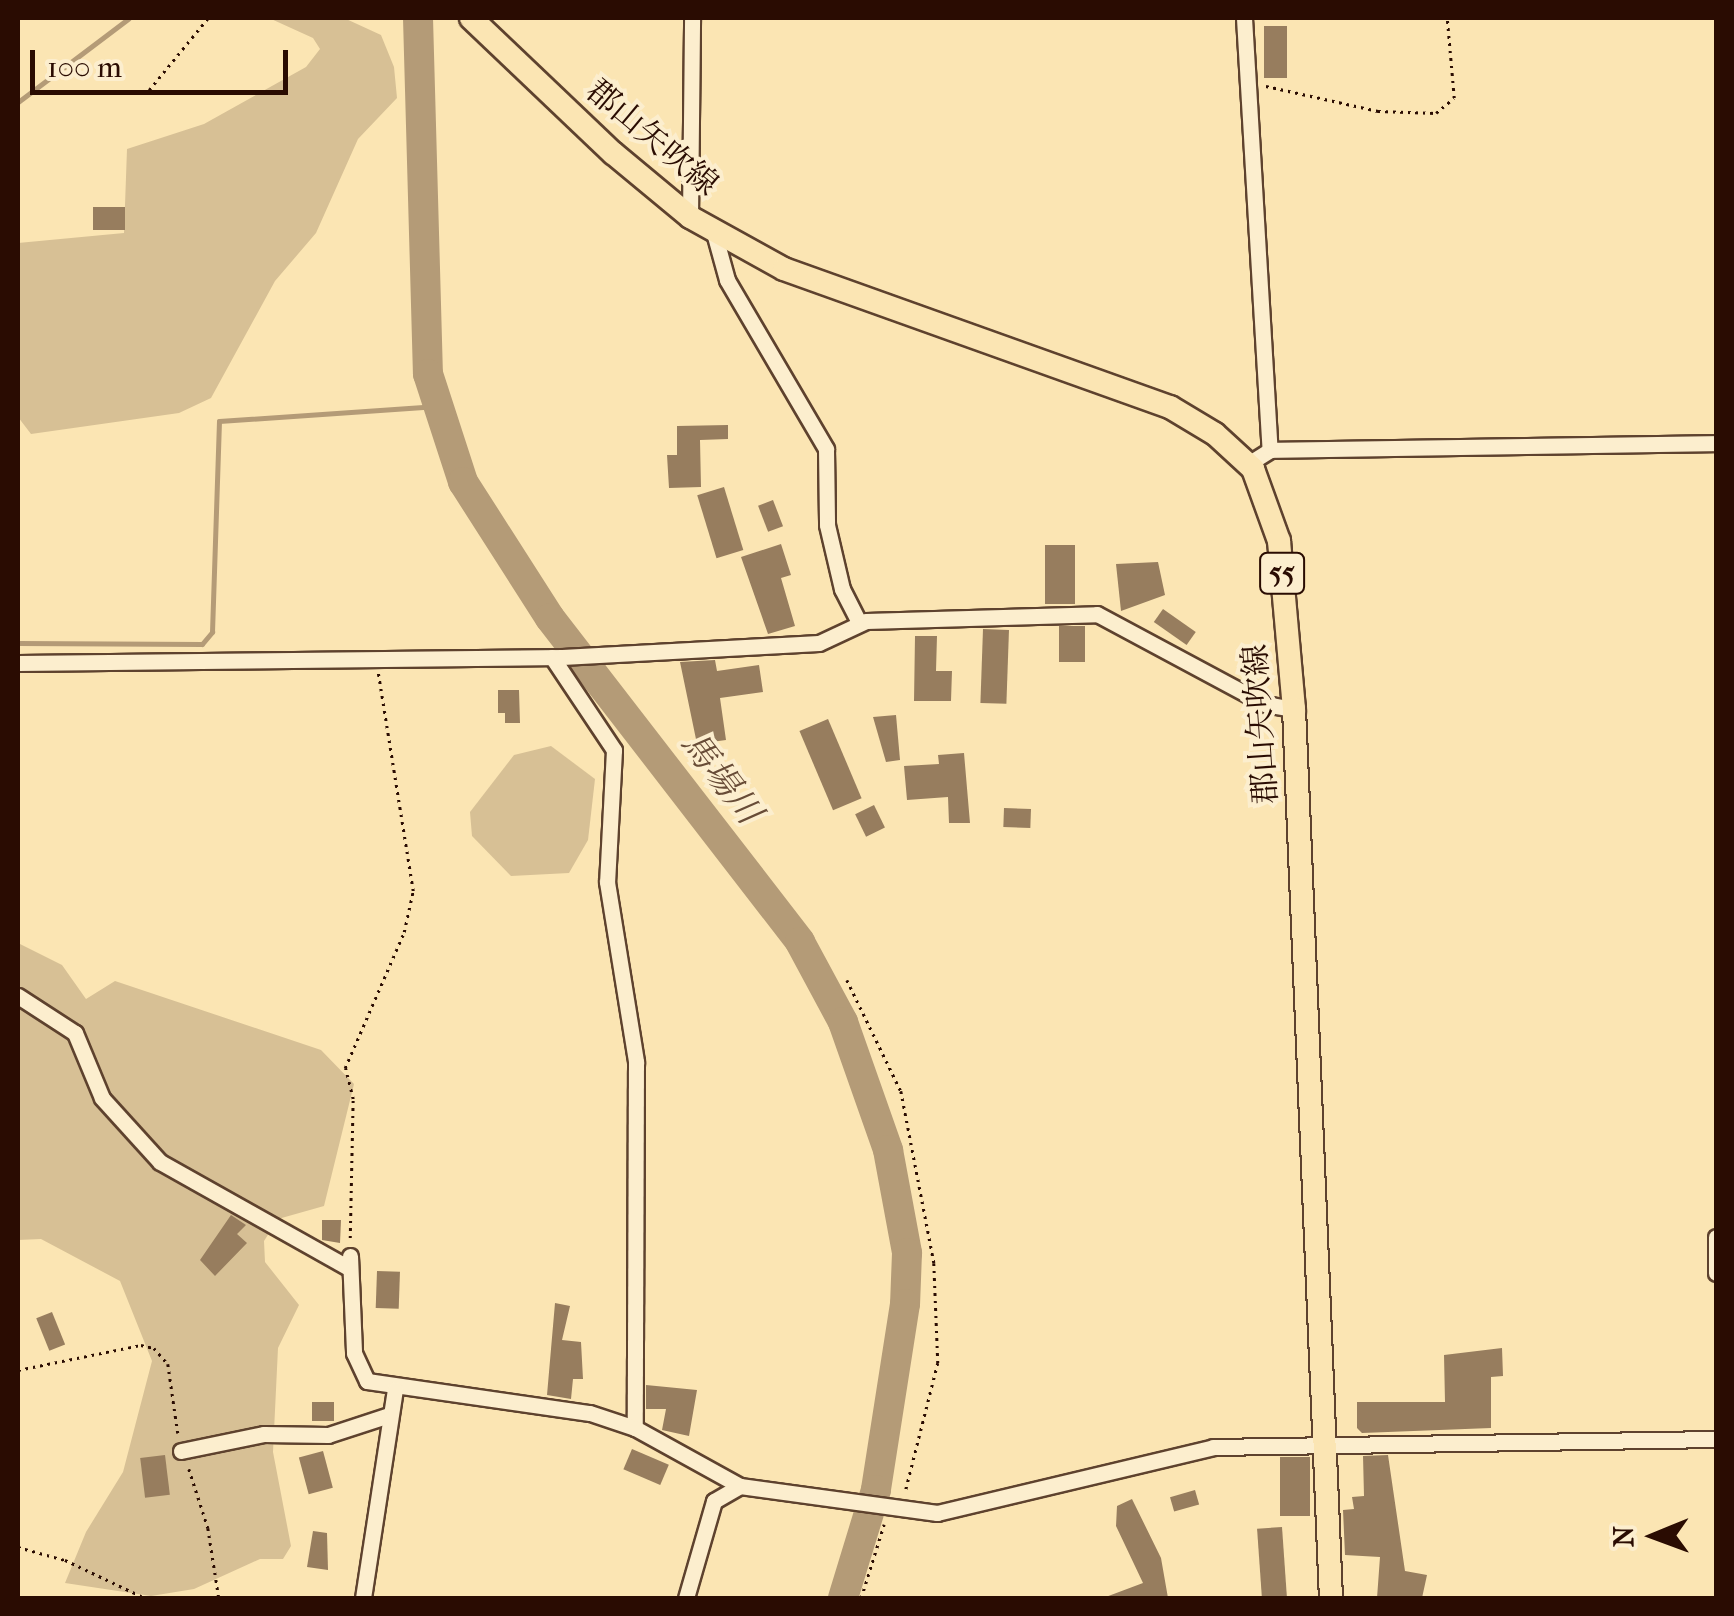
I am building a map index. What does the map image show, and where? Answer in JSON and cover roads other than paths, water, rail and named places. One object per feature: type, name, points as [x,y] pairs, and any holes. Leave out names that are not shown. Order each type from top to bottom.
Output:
[{"type":"main road","name":"郡山矢吹線","points":[[470,18],[612,154],[690,217],[784,269],[1170,407],[1248,464],[1279,541],[1294,709],[1329,1440],[1332,1598]]},
{"type":"street","points":[[690,217],[692,18]]},
{"type":"street","points":[[1244,18],[1270,450]]},
{"type":"street","points":[[713,229],[727,280],[826,449],[827,525],[842,590],[859,622]]},
{"type":"street","points":[[1248,464],[1270,450],[1716,444]]},
{"type":"street","points":[[18,663],[557,657],[819,643],[859,622],[1097,614],[1266,704],[1294,709]]},
{"type":"street","points":[[557,657],[614,750],[607,882],[636,1062],[635,1428]]},
{"type":"street","points":[[18,996],[75,1033],[102,1098],[160,1162],[349,1262],[354,1353],[366,1381],[394,1389],[590,1413],[635,1428],[740,1486],[855,1501],[892,1510],[980,1507],[1214,1447],[1329,1440],[1716,1439]]},
{"type":"street","points":[[1716,1237],[1716,1273]]},
{"type":"street","points":[[362,1598],[394,1389]]},
{"type":"street","points":[[181,1451],[264,1434],[328,1435],[389,1415]]},
{"type":"street","points":[[686,1598],[708,1513],[714,1501],[740,1486]]},
{"type":"waterway","points":[[18,102],[129,18]]},
{"type":"waterway","name":"馬場川","points":[[418,18],[428,374],[463,482],[550,618],[800,942],[843,1022],[888,1150],[907,1253],[905,1304],[876,1490],[843,1598]]},
{"type":"waterway","points":[[18,643],[202,644],[212,632],[219,421],[437,406]]}]
